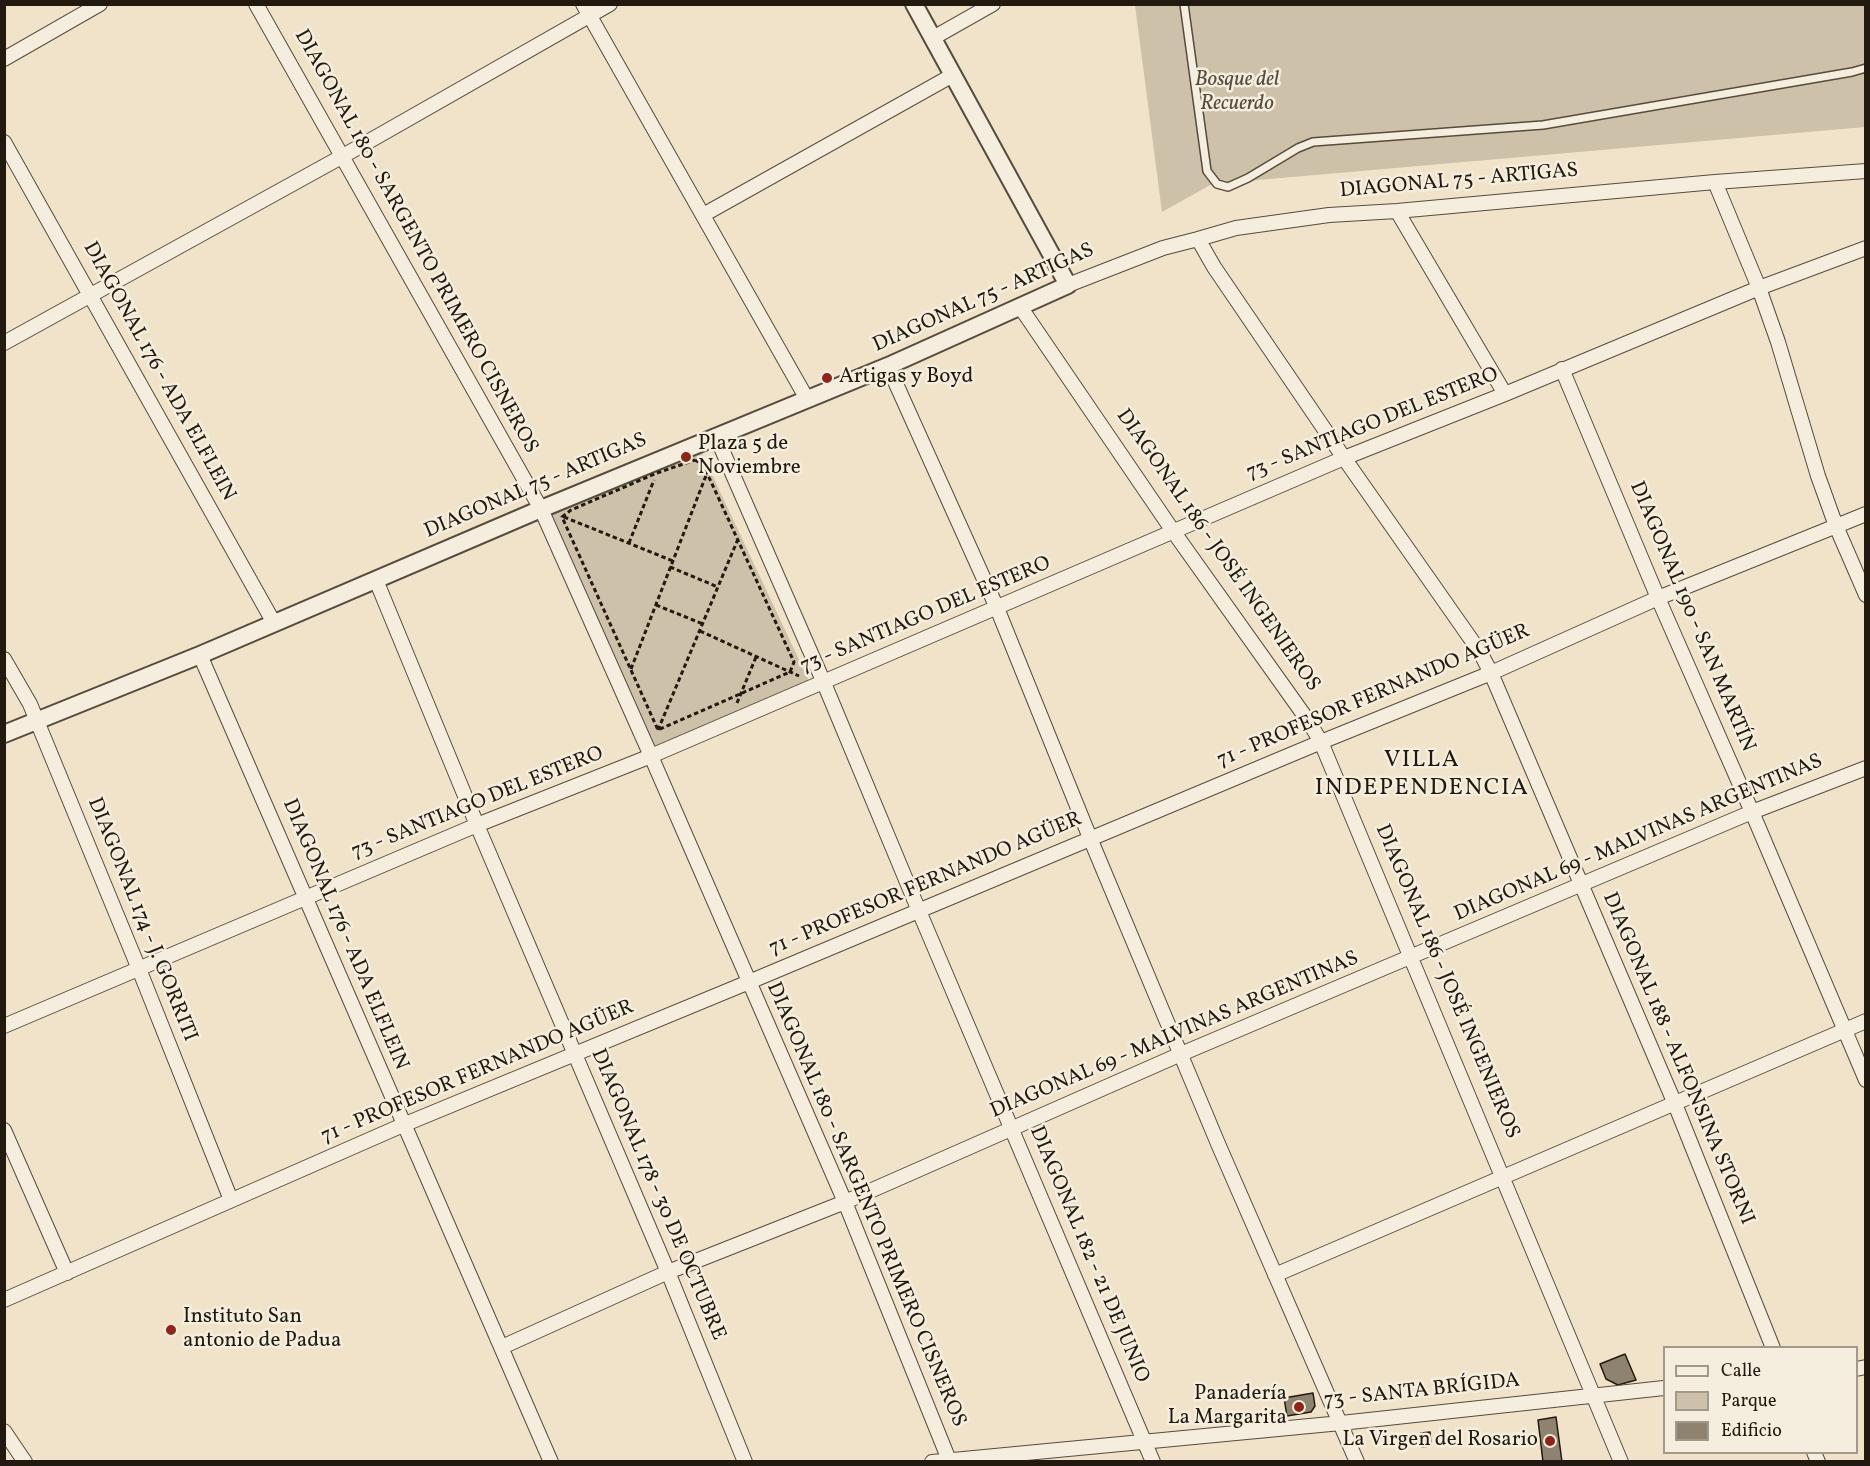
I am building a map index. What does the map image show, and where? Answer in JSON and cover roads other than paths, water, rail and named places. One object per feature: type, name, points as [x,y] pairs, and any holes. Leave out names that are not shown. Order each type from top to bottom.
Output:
[{"type":"street","points":[[4,59],[100,4]]},
{"type":"street","name":"DIAGONAL 180 - SARGENTO PRIMERO CISNEROS","points":[[256,4],[541,509],[651,756],[844,1202],[949,1460]]},
{"type":"street","points":[[4,343],[343,156],[586,10],[610,4]]},
{"type":"street","points":[[914,4],[1068,285]]},
{"type":"street","points":[[933,38],[993,4]]},
{"type":"street","points":[[586,10],[807,399]]},
{"type":"street","points":[[703,215],[953,75]]},
{"type":"street","name":"DIAGONAL 176 - ADA ELFLEIN","points":[[4,141],[274,623]]},
{"type":"street","name":"DIAGONAL 75 - ARTIGAS","points":[[4,734],[200,655],[541,509],[888,366],[1068,285],[1163,248],[1236,228],[1317,216],[1866,171]]},
{"type":"street","points":[[1714,182],[1759,288],[1778,342],[1818,476],[1836,526],[1866,595]]},
{"type":"street","points":[[1397,211],[1505,394]]},
{"type":"street","name":"DIAGONAL 188 - ALFONSINA STORNI","points":[[1198,239],[1214,267],[1479,652],[1491,674],[1675,1104],[1773,1346]]},
{"type":"street","name":"73 - SANTIAGO DEL ESTERO","points":[[4,1026],[477,825],[651,756],[1344,458],[1505,394],[1759,288],[1866,248]]},
{"type":"street","name":"DIAGONAL 186 - JOSÉ INGENIEROS","points":[[1021,308],[1321,742],[1621,1461]]},
{"type":"street","points":[[888,366],[997,608],[1089,838],[1275,1275],[1357,1461]]},
{"type":"street","name":"DIAGONAL 190 - SAN MARTÍN","points":[[1562,369],[1866,1080]]},
{"type":"street","name":"DIAGONAL 182 - 21 DE JUNIO","points":[[716,436],[825,682],[1011,1130],[1153,1461]]},
{"type":"street","name":"71 - PROFESOR FERNANDO AGÜER","points":[[4,1300],[403,1125],[1089,838],[1491,674],[1658,598],[1866,514]]},
{"type":"street","name":"DIAGONAL 178 - 30 DE OCTUBRE","points":[[376,580],[477,825],[668,1272],[745,1461]]},
{"type":"street","name":"DIAGONAL 176 - ADA ELFLEIN","points":[[200,655],[550,1461]]},
{"type":"street","name":"DIAGONAL 174 - J. GORRITI","points":[[4,659],[36,721],[139,969],[231,1200]]},
{"type":"street","name":"DIAGONAL 69 - MALVINAS ARGENTINAS","points":[[501,1347],[668,1272],[844,1202],[1181,1054],[1752,812],[1866,768]]},
{"type":"street","points":[[1275,1275],[1866,1021]]},
{"type":"street","points":[[4,1130],[67,1273]]},
{"type":"street","name":"73 - SANTA BRÍGIDA","points":[[933,1461],[1341,1423],[1663,1388]]},
{"type":"street","points":[[4,1431],[25,1461]]},
{"type":"lane","points":[[1184,4],[1207,171],[1217,184],[1228,187],[1313,142],[1543,125],[1866,68]]},
{"type":"place","name":"Artigas y Boyd","points":[[827,378]]},
{"type":"place","name":"Plaza 5 de Noviembre","points":[[686,457]]},
{"type":"place","name":"Instituto San antonio de Padua","points":[[171,1330]]},
{"type":"place","name":"Panadería La Margarita","points":[[1299,1407]]},
{"type":"place","name":"La Virgen del Rosario","points":[[1550,1441]]},
{"type":"district","name":"VILLA INDEPENDENCIA","points":[[1422,776]]},
{"type":"park label","name":"Bosque del Recuerdo","points":[[1237,93]]}]
